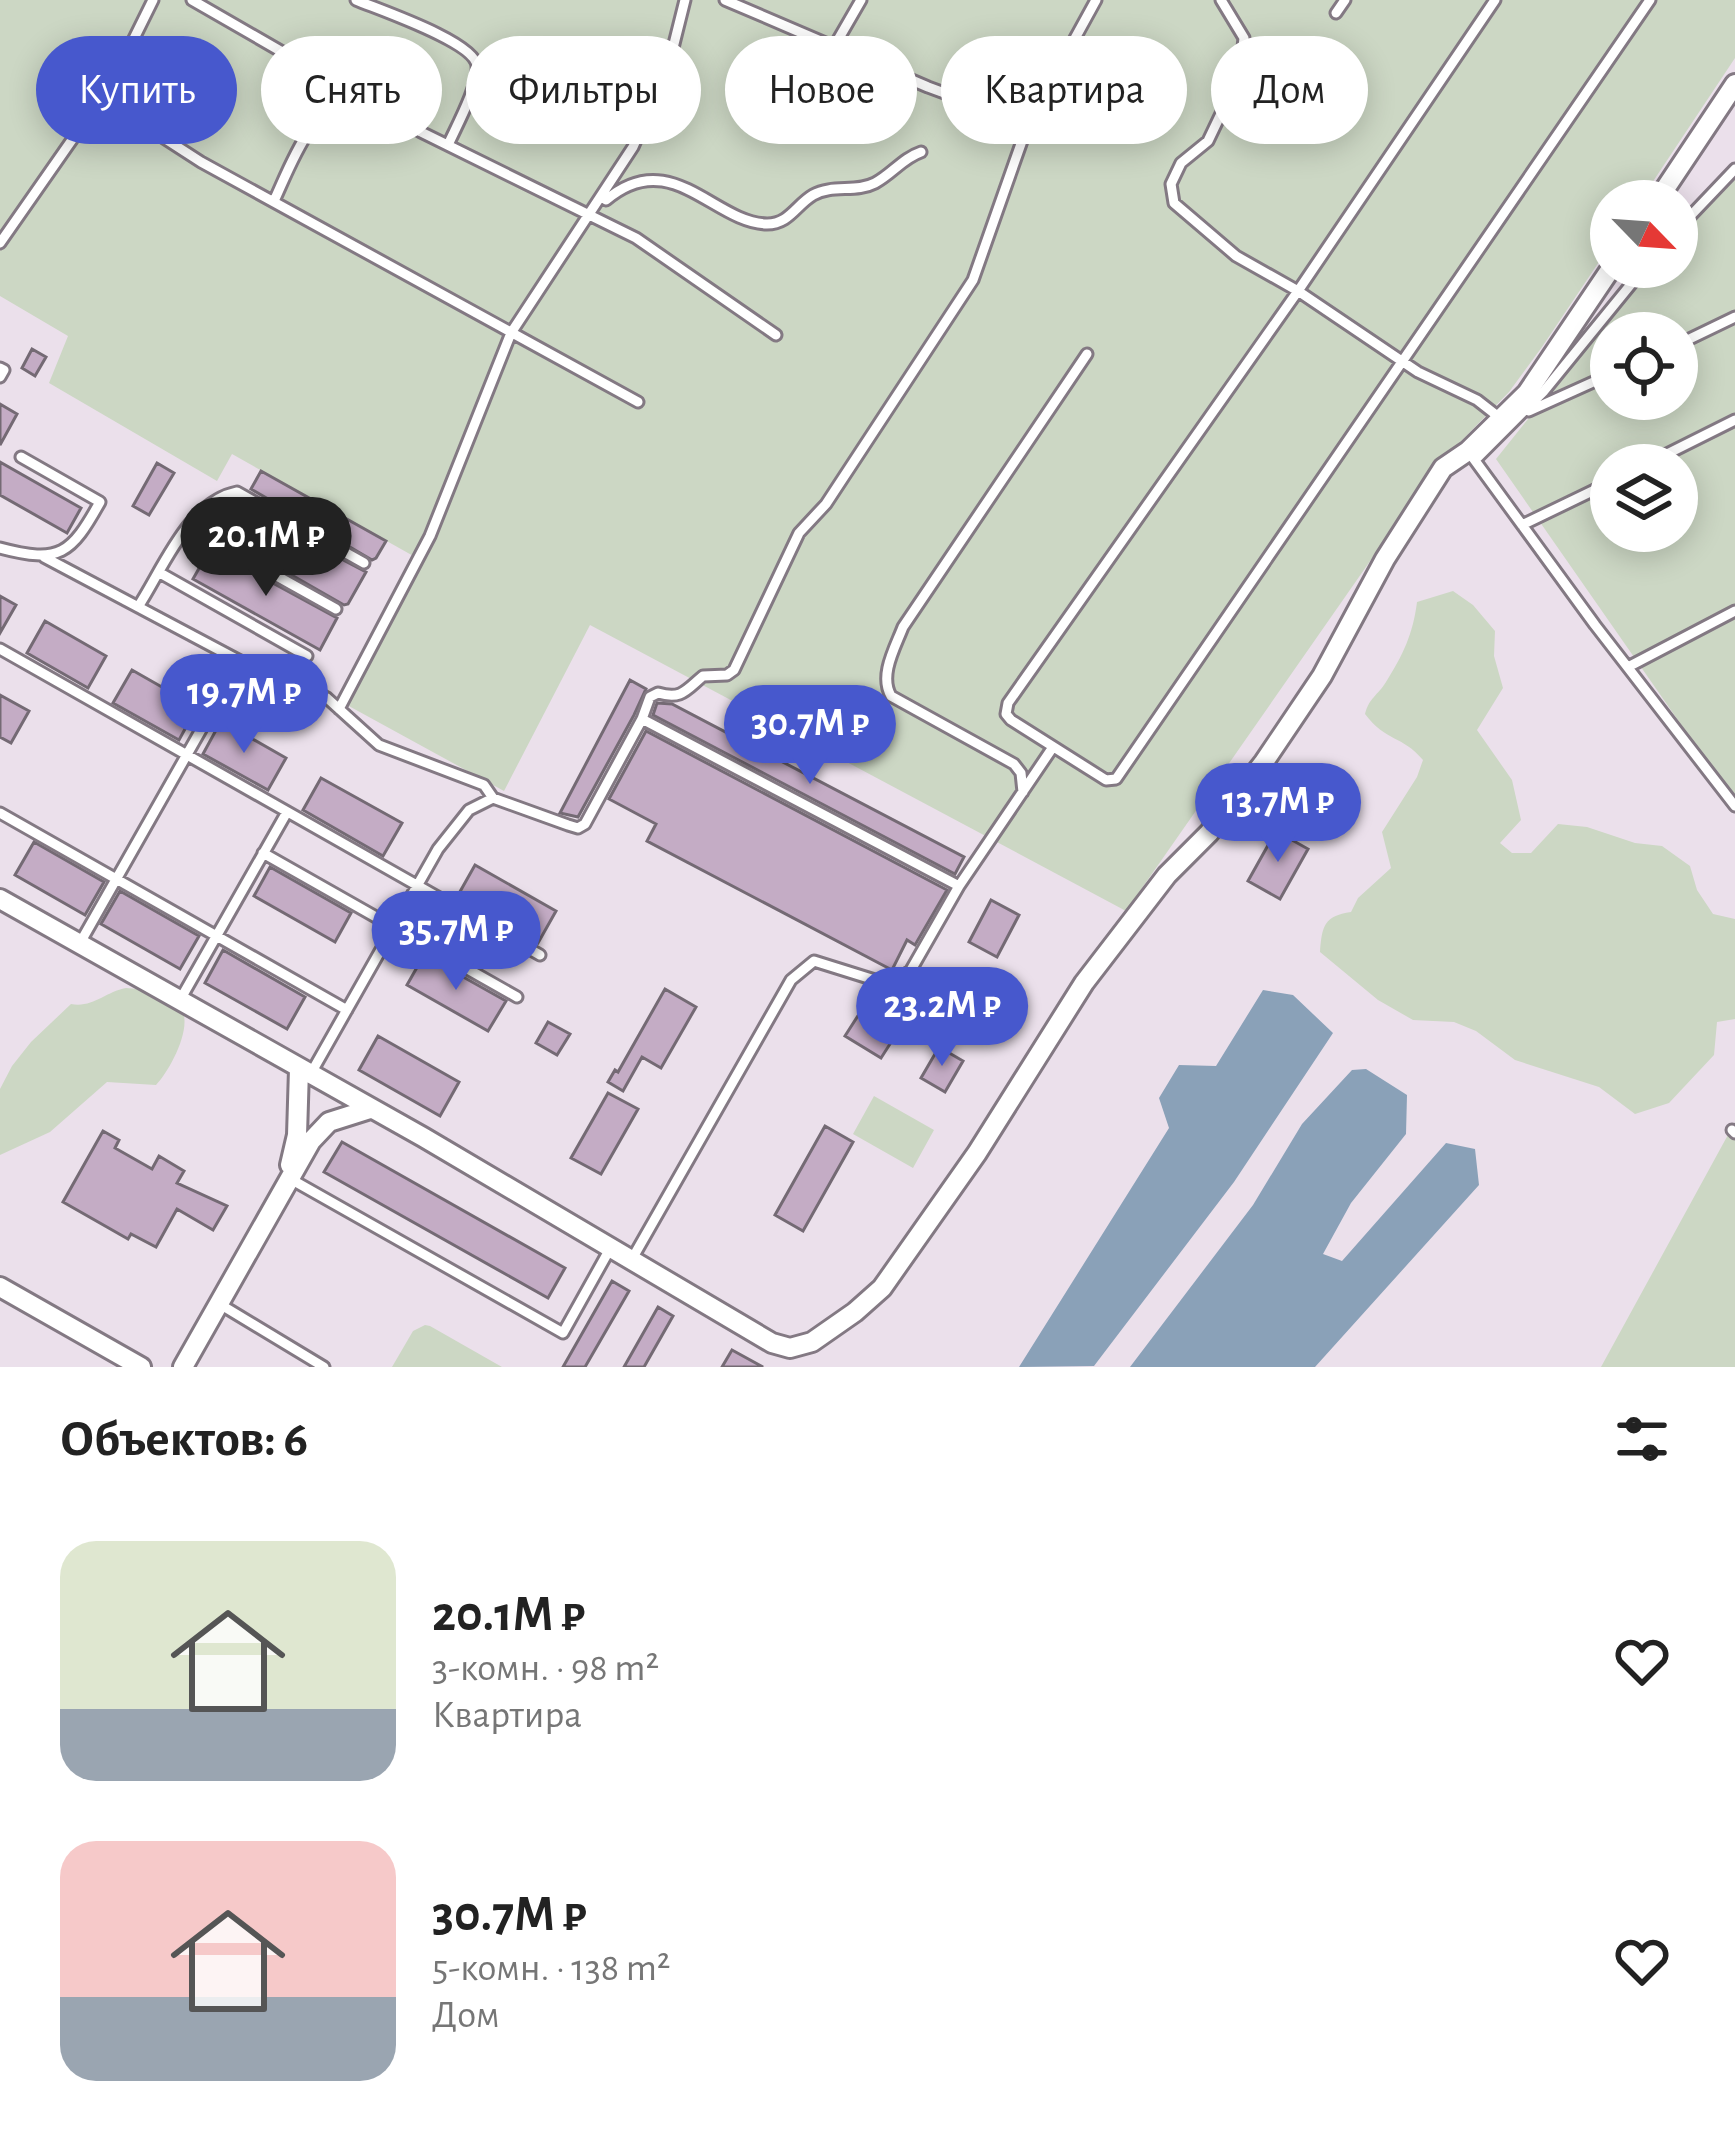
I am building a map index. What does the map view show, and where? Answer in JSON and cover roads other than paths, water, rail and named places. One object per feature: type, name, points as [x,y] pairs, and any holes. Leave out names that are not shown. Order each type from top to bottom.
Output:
[{"type":"street","points":[[1671,180],[1735,84]]},
{"type":"street","points":[[0,898],[772,1343],[790,1348],[812,1342],[881,1288],[976,1153],[1084,983],[1167,875],[1209,833],[1264,763],[1322,676],[1385,559],[1443,468],[1472,456],[1509,417],[1598,288]]},
{"type":"street","points":[[287,1177],[304,1072]]},
{"type":"street","points":[[183,1367],[310,1141],[329,1122],[370,1109]]},
{"type":"street","points":[[0,1287],[141,1367]]},
{"type":"lane","points":[[135,36],[154,0]]},
{"type":"lane","points":[[192,0],[261,40]]},
{"type":"lane","points":[[356,0],[445,38],[477,60],[477,74],[448,146]]},
{"type":"lane","points":[[339,710],[430,536],[511,334],[633,147],[668,68],[685,0]]},
{"type":"lane","points":[[725,0],[813,36]]},
{"type":"lane","points":[[840,36],[860,0]]},
{"type":"lane","points":[[1076,36],[1096,0]]},
{"type":"lane","points":[[1220,0],[1244,38],[1240,74],[1208,141],[1181,163],[1171,184],[1174,203],[1236,256],[1298,291],[1402,362],[1509,417]]},
{"type":"lane","points":[[1336,13],[1345,0]]},
{"type":"lane","points":[[1495,0],[1008,704],[1006,714],[1011,720],[1106,780],[1116,779],[1650,0]]},
{"type":"lane","points":[[442,143],[594,210],[776,335]]},
{"type":"lane","points":[[0,243],[70,144]]},
{"type":"lane","points":[[173,144],[638,403]]},
{"type":"lane","points":[[274,201],[301,144]]},
{"type":"lane","points":[[0,548],[44,557],[240,661],[292,680],[339,710],[379,745],[484,785],[493,798],[578,828],[585,824],[650,697],[658,693],[674,698],[703,676],[734,670],[799,533],[826,504],[973,280],[1021,144]]},
{"type":"lane","points":[[594,210],[615,192],[639,183],[664,182],[689,188],[752,221],[772,224],[792,215],[812,196],[875,183],[921,152]]},
{"type":"lane","points":[[1698,208],[1735,169]]},
{"type":"lane","points":[[1509,417],[1626,288]]},
{"type":"lane","points":[[1698,334],[1735,316]]},
{"type":"lane","points":[[1023,792],[1021,773],[1014,764],[890,696],[886,677],[903,627],[1087,354]]},
{"type":"lane","points":[[0,368],[4,370],[0,377]]},
{"type":"lane","points":[[1509,417],[1590,383]]},
{"type":"lane","points":[[1688,444],[1735,420]]},
{"type":"lane","points":[[1472,456],[1735,806]]},
{"type":"lane","points":[[21,457],[100,502],[66,551],[44,557]]},
{"type":"lane","points":[[138,607],[200,509],[215,496],[237,492],[364,563]]},
{"type":"lane","points":[[1522,525],[1590,492]]},
{"type":"lane","points":[[189,527],[336,609]]},
{"type":"lane","points":[[160,573],[308,656]]},
{"type":"lane","points":[[1628,667],[1735,611]]},
{"type":"lane","points":[[0,649],[540,955]]},
{"type":"lane","points":[[80,944],[240,661]]},
{"type":"lane","points":[[642,719],[959,886]]},
{"type":"lane","points":[[632,1259],[791,980],[814,962],[878,981],[898,981],[910,970],[959,886],[1053,747]]},
{"type":"lane","points":[[304,1072],[347,1010],[438,849],[469,810],[493,798]]},
{"type":"lane","points":[[179,1001],[287,812]]},
{"type":"lane","points":[[0,813],[347,1010]]},
{"type":"lane","points":[[263,853],[517,997]]},
{"type":"lane","points":[[287,1177],[563,1333],[611,1247]]},
{"type":"lane","points":[[218,1303],[324,1367]]},
{"type":"water","points":[[1263,990],[1293,995],[1333,1033],[1234,1182],[1094,1366],[1019,1367],[1169,1128],[1159,1098],[1179,1065],[1216,1066]]},
{"type":"water","points":[[1366,1069],[1407,1095],[1406,1134],[1351,1203],[1323,1254],[1342,1261],[1446,1143],[1475,1149],[1479,1185],[1315,1367],[1130,1367],[1253,1205],[1302,1124],[1352,1070]]}]
